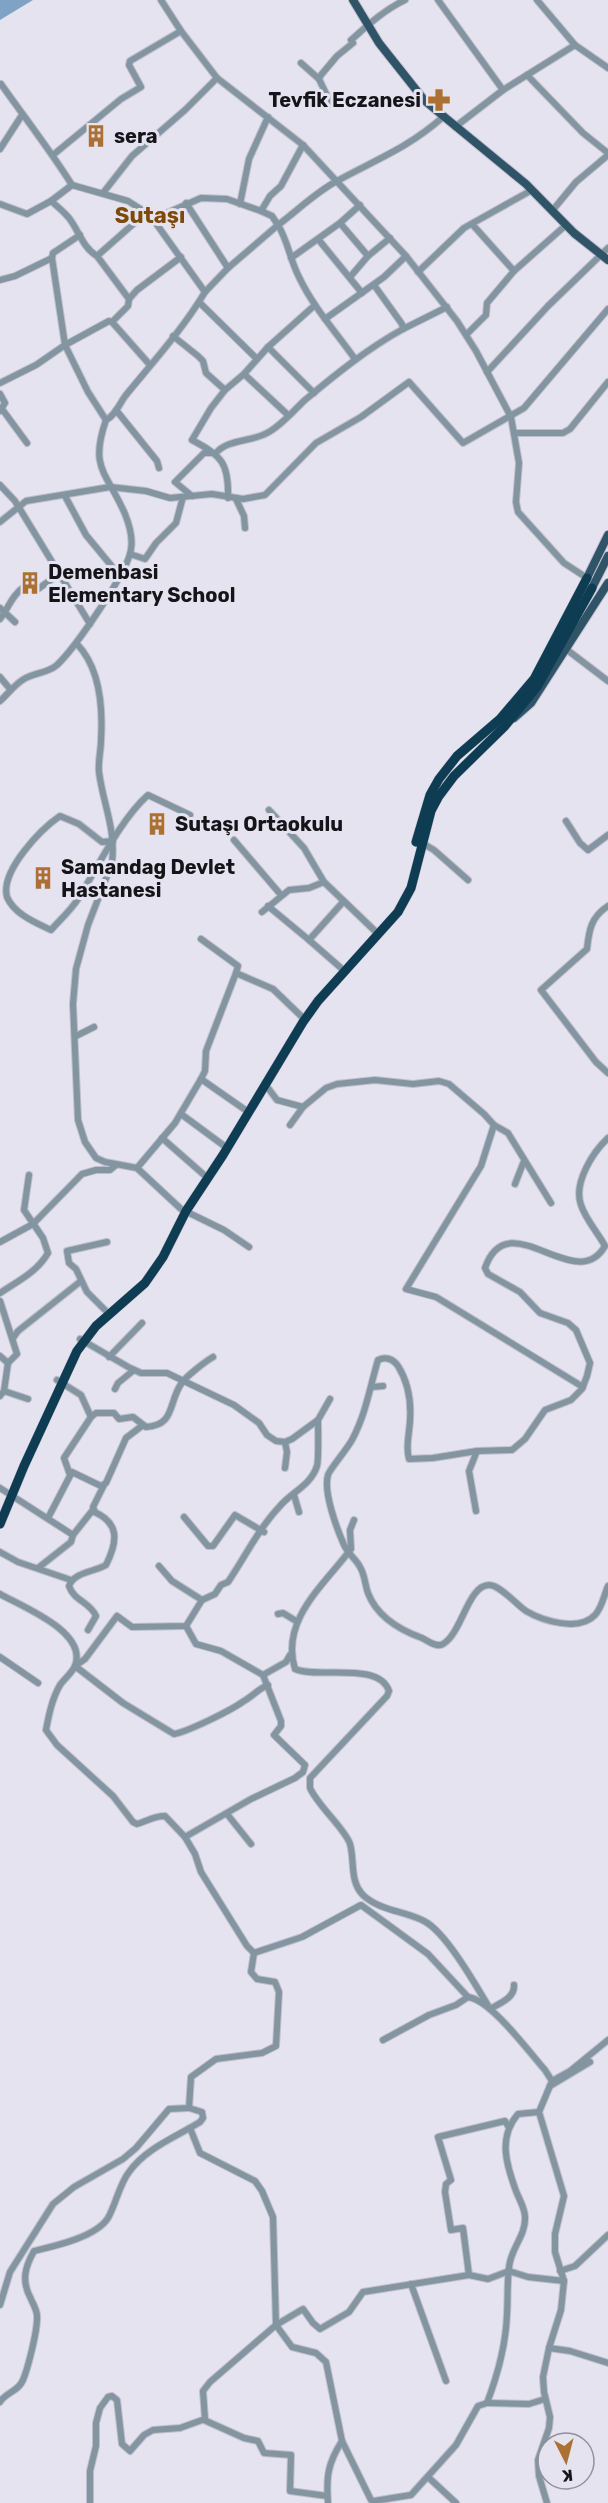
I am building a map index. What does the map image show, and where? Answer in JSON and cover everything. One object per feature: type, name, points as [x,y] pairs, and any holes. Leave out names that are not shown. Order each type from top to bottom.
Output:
[{"type":"highway","points":[[0,1508],[5,1492],[82,1340],[105,1310],[132,1289],[147,1273],[203,1173],[223,1145],[301,1016],[396,908],[402,896],[424,812],[439,779],[457,756],[500,719],[534,679],[587,578]]},
{"type":"highway","points":[[82,1340],[145,1283],[163,1257],[183,1210],[223,1155],[318,1001],[398,912],[411,888],[431,811],[446,785],[527,702],[548,670],[592,588]]},
{"type":"highway","points":[[0,1524],[5,1492]]},
{"type":"main road","points":[[353,0],[394,63],[426,101],[532,190],[566,225],[606,254]]},
{"type":"main road","points":[[587,578],[608,535]]},
{"type":"main road","points":[[592,588],[608,556]]},
{"type":"main road","points":[[511,719],[521,714],[531,703],[608,583]]},
{"type":"street","points":[[162,0],[181,31],[217,78],[303,145],[406,256],[467,334],[511,417],[519,463],[516,502],[518,512],[564,563],[587,578]]},
{"type":"street","points":[[319,79],[337,56],[353,43],[351,40],[368,24],[391,6],[405,0]]},
{"type":"street","points":[[438,0],[503,90]]},
{"type":"street","points":[[537,0],[575,45],[608,68]]},
{"type":"street","points":[[53,155],[121,99],[141,87],[129,65],[130,61],[181,31]]},
{"type":"street","points":[[455,127],[503,90],[575,45]]},
{"type":"street","points":[[602,63],[608,58]]},
{"type":"street","points":[[301,63],[319,79],[331,104]]},
{"type":"street","points":[[527,75],[583,133],[608,154],[576,182],[552,210]]},
{"type":"street","points":[[103,192],[132,156],[184,111],[217,78]]},
{"type":"street","points":[[1,84],[72,185],[128,201],[150,215],[205,292]]},
{"type":"street","points":[[0,148],[22,115]]},
{"type":"street","points":[[240,204],[249,159],[268,117]]},
{"type":"street","points":[[0,701],[10,689],[25,678],[55,667],[77,644],[130,554],[131,534],[125,514],[101,466],[98,450],[106,420],[113,416],[205,292],[228,267],[336,181],[420,137],[443,117]]},
{"type":"street","points":[[261,211],[270,196],[281,186],[303,145]]},
{"type":"street","points":[[0,204],[27,214],[51,201],[72,185]]},
{"type":"street","points":[[418,272],[457,234],[532,190]]},
{"type":"street","points":[[97,256],[140,218],[167,213],[201,198],[212,197],[261,211],[272,216],[278,225],[286,238],[299,279],[315,305],[355,359]]},
{"type":"street","points":[[51,201],[67,216],[88,251],[97,256],[129,299]]},
{"type":"street","points":[[186,203],[228,267]]},
{"type":"street","points":[[291,258],[340,223],[360,204]]},
{"type":"street","points":[[340,223],[368,256]]},
{"type":"street","points":[[472,224],[514,271]]},
{"type":"street","points":[[467,334],[486,315],[487,303],[514,271],[566,225]]},
{"type":"street","points":[[80,235],[53,254],[52,258],[65,345],[88,392],[106,420]]},
{"type":"street","points":[[350,277],[368,256],[390,238]]},
{"type":"street","points":[[318,239],[362,293]]},
{"type":"street","points":[[487,372],[548,306],[606,254]]},
{"type":"street","points":[[325,319],[374,285],[406,256]]},
{"type":"street","points":[[0,383],[36,365],[65,345],[103,324],[112,322],[128,306],[129,299],[137,290],[181,257]]},
{"type":"street","points":[[0,280],[15,276],[52,258]]},
{"type":"street","points":[[374,285],[402,324],[403,329]]},
{"type":"street","points":[[199,302],[257,359]]},
{"type":"street","points":[[228,498],[225,467],[216,453],[192,440],[210,408],[225,390],[315,305]]},
{"type":"street","points":[[216,453],[220,448],[263,436],[273,430],[355,359],[403,329],[447,307]]},
{"type":"street","points":[[0,522],[26,501],[110,487],[146,491],[170,498],[212,494],[236,499],[265,495],[316,444],[362,417],[409,382],[464,443],[524,408],[608,309]]},
{"type":"street","points":[[112,322],[150,365]]},
{"type":"street","points":[[173,336],[203,361],[206,373],[225,390]]},
{"type":"street","points":[[268,347],[314,393]]},
{"type":"street","points":[[244,374],[288,415]]},
{"type":"street","points":[[514,433],[563,433],[570,429],[608,382]]},
{"type":"street","points":[[0,394],[5,403],[1,410],[27,443]]},
{"type":"street","points":[[116,410],[157,461],[159,468]]},
{"type":"street","points":[[192,496],[175,482],[204,453],[216,453]]},
{"type":"street","points":[[0,485],[19,507],[90,624]]},
{"type":"street","points":[[65,496],[86,535],[119,575]]},
{"type":"street","points":[[130,554],[145,559],[156,543],[176,523],[183,497]]},
{"type":"street","points":[[236,499],[244,516],[245,528]]},
{"type":"street","points":[[0,619],[2,610],[22,588],[25,586],[38,589],[59,574]]},
{"type":"street","points":[[2,610],[15,622]]},
{"type":"street","points":[[77,644],[90,661],[98,686],[101,739],[98,767],[110,814],[113,841],[112,863],[88,925],[76,969],[73,1004],[80,1131],[88,1149],[96,1158],[116,1165],[137,1168],[183,1210],[223,1227],[249,1247]]},
{"type":"street","points":[[566,649],[608,681]]},
{"type":"street","points":[[0,677],[10,689]]},
{"type":"street","points":[[113,841],[102,842],[79,824],[60,816],[45,827],[19,855],[6,882],[7,897],[18,911],[51,930],[77,901],[113,841],[139,803],[148,795],[190,816]]},
{"type":"street","points":[[269,810],[304,848],[324,882],[375,931]]},
{"type":"street","points":[[566,821],[580,843],[588,850],[608,835]]},
{"type":"street","points":[[234,840],[281,895]]},
{"type":"street","points":[[422,843],[468,880]]},
{"type":"street","points":[[262,912],[289,890],[309,888],[324,882]]},
{"type":"street","points":[[309,940],[343,902]]},
{"type":"street","points":[[268,906],[341,968]]},
{"type":"street","points":[[608,906],[594,918],[589,930],[587,949],[541,990],[596,1062],[608,1073]]},
{"type":"street","points":[[137,1168],[181,1114],[205,1071],[206,1051],[238,966],[201,939]]},
{"type":"street","points":[[236,973],[273,989],[301,1016]]},
{"type":"street","points":[[76,1036],[94,1027]]},
{"type":"street","points":[[201,1079],[244,1109]]},
{"type":"street","points":[[290,1125],[303,1107],[326,1088],[337,1084],[375,1080],[413,1084],[439,1081],[455,1088],[494,1125],[508,1133],[551,1203]]},
{"type":"street","points":[[265,1084],[278,1100],[303,1107]]},
{"type":"street","points":[[181,1114],[223,1145]]},
{"type":"street","points":[[494,1125],[481,1166],[406,1289],[436,1297],[583,1387]]},
{"type":"street","points":[[162,1138],[203,1173]]},
{"type":"street","points":[[608,1138],[596,1149],[589,1162],[581,1188],[580,1203],[605,1246],[602,1252],[579,1262],[568,1262],[523,1243],[511,1243],[502,1246],[488,1257],[484,1268],[488,1274],[520,1293],[540,1312],[568,1323],[576,1330],[590,1363],[583,1387],[571,1400],[545,1410],[525,1439],[512,1450],[477,1451],[433,1458],[409,1459],[406,1450],[411,1414],[407,1385],[396,1363],[389,1358],[378,1360],[372,1387],[353,1440],[328,1473],[327,1485],[331,1506],[348,1553],[361,1568],[368,1594],[380,1614],[407,1632],[438,1645],[444,1644],[451,1636],[462,1620],[472,1595],[480,1587],[489,1585],[495,1587],[526,1611],[547,1620],[566,1623],[584,1622],[594,1617],[608,1586]]},
{"type":"street","points":[[515,1184],[524,1161]]},
{"type":"street","points":[[0,1242],[33,1224],[82,1174],[96,1170],[110,1170],[116,1165]]},
{"type":"street","points":[[0,1293],[21,1281],[43,1262],[48,1253],[43,1239],[24,1210],[28,1175]]},
{"type":"street","points":[[105,1310],[87,1292],[76,1269],[69,1263],[67,1251],[107,1242]]},
{"type":"street","points":[[13,1338],[18,1331],[81,1281]]},
{"type":"street","points":[[0,1301],[17,1354],[8,1363],[2,1394],[28,1399]]},
{"type":"street","points":[[109,1357],[142,1323]]},
{"type":"street","points":[[82,1340],[141,1373],[167,1372],[234,1405],[259,1423],[267,1435],[276,1441],[285,1442],[318,1420],[330,1399]]},
{"type":"street","points":[[0,1356],[8,1363]]},
{"type":"street","points":[[70,1475],[64,1458],[91,1417],[96,1413],[114,1413],[118,1419],[133,1417],[146,1427],[163,1424],[182,1381],[213,1357]]},
{"type":"street","points":[[115,1389],[118,1383],[134,1370]]},
{"type":"street","points":[[60,1382],[81,1395],[91,1417]]},
{"type":"street","points":[[372,1387],[383,1386]]},
{"type":"street","points":[[186,1626],[202,1600],[215,1594],[221,1585],[228,1582],[280,1505],[294,1495],[310,1478],[318,1464],[318,1420]]},
{"type":"street","points":[[0,1552],[18,1562],[71,1580],[106,1565],[116,1537],[115,1530],[95,1512],[93,1507],[111,1475],[126,1438],[143,1425]]},
{"type":"street","points":[[285,1442],[287,1452],[285,1468]]},
{"type":"street","points":[[477,1451],[469,1472],[477,1511]]},
{"type":"street","points":[[318,1464],[328,1473]]},
{"type":"street","points":[[48,1518],[72,1472],[91,1482],[104,1485]]},
{"type":"street","points":[[5,1492],[73,1535]]},
{"type":"street","points":[[294,1495],[299,1512]]},
{"type":"street","points":[[38,1568],[71,1542],[81,1522],[92,1511],[95,1512]]},
{"type":"street","points":[[184,1517],[208,1546],[213,1546],[218,1542],[235,1515],[262,1531]]},
{"type":"street","points":[[262,1675],[286,1662],[291,1654],[296,1621],[351,1549],[350,1530],[354,1520]]},
{"type":"street","points":[[159,1566],[172,1581],[202,1600]]},
{"type":"street","points":[[71,1580],[69,1586],[71,1593],[94,1610],[96,1616],[88,1630]]},
{"type":"street","points":[[0,1594],[67,1634],[76,1646],[75,1666]]},
{"type":"street","points":[[278,1614],[283,1613],[296,1621]]},
{"type":"street","points":[[186,1626],[132,1627],[117,1616],[85,1659],[75,1666],[62,1682],[54,1697],[46,1730],[57,1745],[112,1796],[133,1822],[137,1824],[154,1816],[165,1816],[185,1837],[195,1854],[201,1872],[254,1953],[251,1972],[257,1979],[275,1982],[279,1992],[276,2046],[262,2053],[216,2059],[191,2077],[189,2108]]},
{"type":"street","points":[[185,1837],[251,1799],[294,1778],[305,1769],[303,1762],[274,1735],[281,1726],[281,1720],[262,1675],[221,1651],[196,1644],[186,1626]]},
{"type":"street","points":[[291,1654],[295,1669],[304,1673],[369,1675],[387,1685],[387,1696],[310,1778],[309,1788],[349,1842],[355,1880],[364,1896],[380,1906],[423,1920],[434,1928],[473,1981],[490,2009],[545,2070],[551,2083]]},
{"type":"street","points":[[0,1657],[38,1683]]},
{"type":"street","points":[[75,1666],[123,1703],[174,1734],[186,1731],[235,1706],[268,1685]]},
{"type":"street","points":[[227,1814],[250,1844]]},
{"type":"street","points":[[254,1953],[302,1937],[361,1905],[428,1953],[468,1997],[475,1998],[490,2009]]},
{"type":"street","points":[[490,2009],[512,1996],[515,1991],[514,1985]]},
{"type":"street","points":[[383,2040],[429,2014],[456,2005],[468,1997]]},
{"type":"street","points":[[547,2503],[539,2476],[538,2460],[549,2428],[550,2417],[545,2399],[543,2377],[561,2310],[564,2281],[555,2252],[555,2234],[564,2196],[539,2112],[551,2083],[570,2071],[608,2040]]},
{"type":"street","points":[[551,2083],[590,2061]]},
{"type":"street","points":[[0,2305],[10,2272],[53,2204],[74,2187],[123,2159],[136,2148],[169,2109],[189,2108],[202,2112],[203,2118],[156,2147],[128,2173],[102,2226],[66,2244],[34,2251],[26,2266],[24,2283],[37,2314],[36,2330],[23,2381],[17,2390],[3,2397],[0,2402]]},
{"type":"street","points":[[487,2403],[500,2365],[505,2340],[509,2271],[513,2251],[525,2229],[525,2213],[509,2172],[505,2144],[508,2126],[518,2114],[539,2112]]},
{"type":"street","points":[[469,2275],[463,2228],[451,2230],[445,2192],[446,2184],[451,2180],[438,2137],[505,2121],[508,2126]]},
{"type":"street","points":[[190,2128],[200,2153],[255,2181],[269,2206],[273,2217],[276,2325],[292,2347],[316,2353],[326,2362],[342,2440],[371,2500],[411,2495],[456,2445],[478,2406],[487,2403],[529,2404],[545,2399]]},
{"type":"street","points":[[560,2271],[575,2266],[608,2235]]},
{"type":"street","points":[[90,2503],[90,2471],[96,2446],[96,2422],[100,2408],[108,2397],[112,2396],[117,2400],[122,2444],[128,2451],[135,2447],[144,2435],[153,2430],[180,2428],[204,2420],[207,2416],[203,2391],[210,2382],[276,2325],[303,2309],[320,2329],[348,2312],[363,2292],[469,2275],[488,2279],[509,2271],[528,2277],[564,2281]]},
{"type":"street","points":[[411,2284],[446,2380]]},
{"type":"street","points":[[549,2348],[570,2351],[608,2363]]},
{"type":"street","points":[[204,2420],[244,2438],[258,2441],[264,2453],[291,2455],[290,2491],[328,2500],[328,2469],[342,2440]]},
{"type":"street","points":[[428,2477],[456,2503]]},
{"type":"water","points":[[0,0],[33,0],[0,20]]},
{"type":"place","name":"Tevfik Eczanesi","points":[[439,100]]},
{"type":"place","name":"sera","points":[[96,136]]},
{"type":"place","name":"Demenbasi Elementary School","points":[[30,583]]},
{"type":"place","name":"Sutaşı Ortaokulu","points":[[157,824]]},
{"type":"place","name":"Samandag Devlet Hastanesi","points":[[43,878]]},
{"type":"district","name":"Sutaşı","points":[[150,215]]}]
